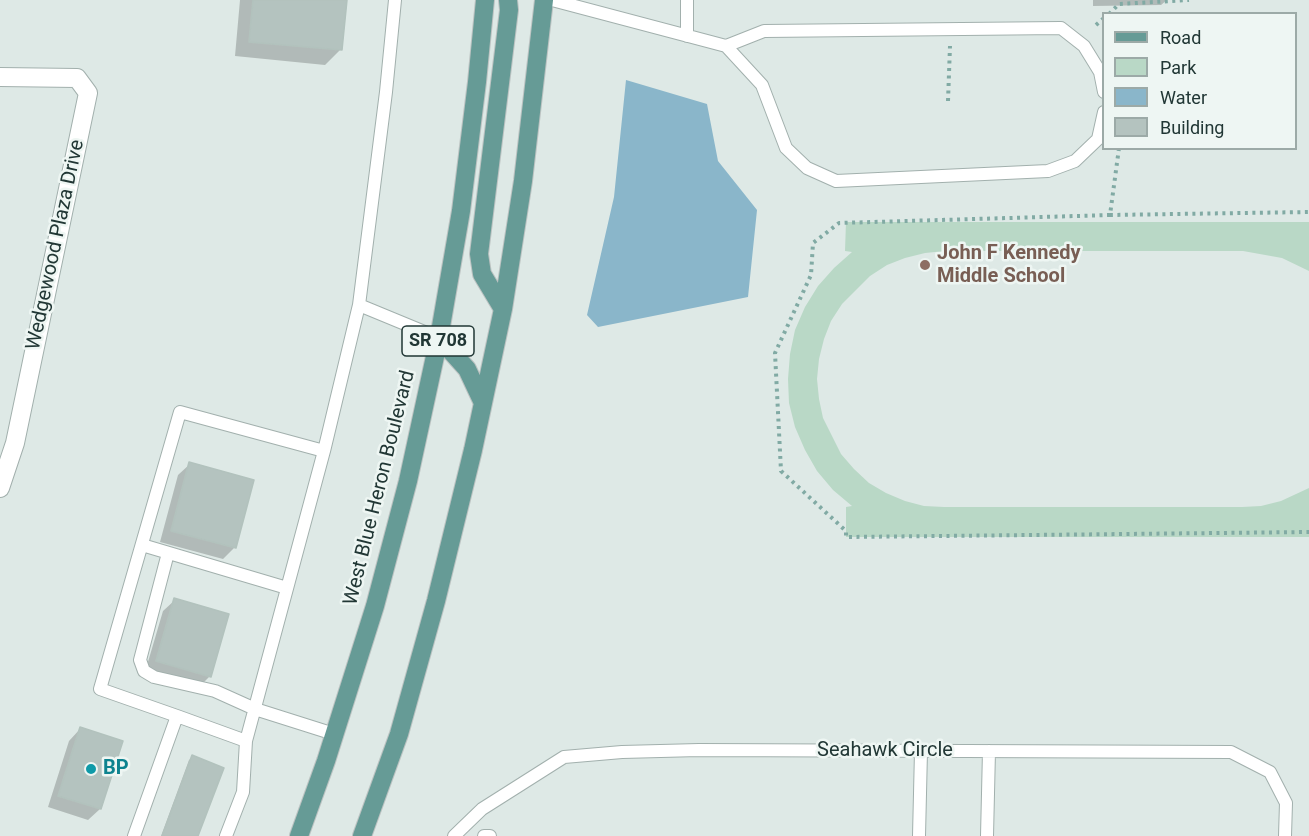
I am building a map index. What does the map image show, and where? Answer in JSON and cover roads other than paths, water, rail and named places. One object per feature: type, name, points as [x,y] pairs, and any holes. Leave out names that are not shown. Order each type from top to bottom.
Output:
[{"type":"main road","name":"West Blue Heron Boulevard","points":[[299,836],[375,606],[402,504],[439,338],[461,211],[477,82],[484,0]]},
{"type":"main road","points":[[503,309],[482,274],[479,254],[508,0]]},
{"type":"main road","name":"SR 708","points":[[362,836],[399,734],[436,601],[483,403],[503,309],[523,181],[543,0]]},
{"type":"main road","points":[[439,338],[467,369],[483,403]]},
{"type":"street","name":"Wedgewood Plaza Drive","points":[[0,77],[77,78],[88,93],[15,443],[0,488]]},
{"type":"lane","points":[[226,836],[243,792],[246,741],[324,451],[358,305],[386,92],[395,0]]},
{"type":"lane","points":[[552,0],[726,46],[762,85],[786,148],[807,168],[836,182],[1047,171],[1076,161],[1098,138],[1102,121]]},
{"type":"lane","points":[[687,0],[687,36]]},
{"type":"lane","points":[[726,46],[764,31],[1061,28],[1084,46],[1100,72],[1102,82]]},
{"type":"lane","points":[[358,305],[439,338]]},
{"type":"lane","points":[[246,741],[100,689],[180,412],[324,451]]},
{"type":"lane","points":[[142,545],[287,588]]},
{"type":"lane","points":[[168,553],[140,660],[144,672],[154,677],[215,691],[255,709],[334,734]]},
{"type":"lane","points":[[134,836],[177,716]]},
{"type":"lane","points":[[919,836],[921,751]]},
{"type":"lane","name":"Seahawk Circle","points":[[454,836],[482,809],[564,757],[622,752],[921,751],[1231,752],[1270,772],[1286,803],[1285,836]]},
{"type":"lane","points":[[987,836],[989,751]]},
{"type":"lane","points":[[484,836],[490,836]]},
{"type":"water","points":[[626,80],[707,104],[718,161],[757,210],[748,297],[598,327],[587,315],[614,197]]},
{"type":"place","name":"John F Kennedy Middle School","points":[[925,265]]},
{"type":"place","name":"BP","points":[[91,769]]}]
